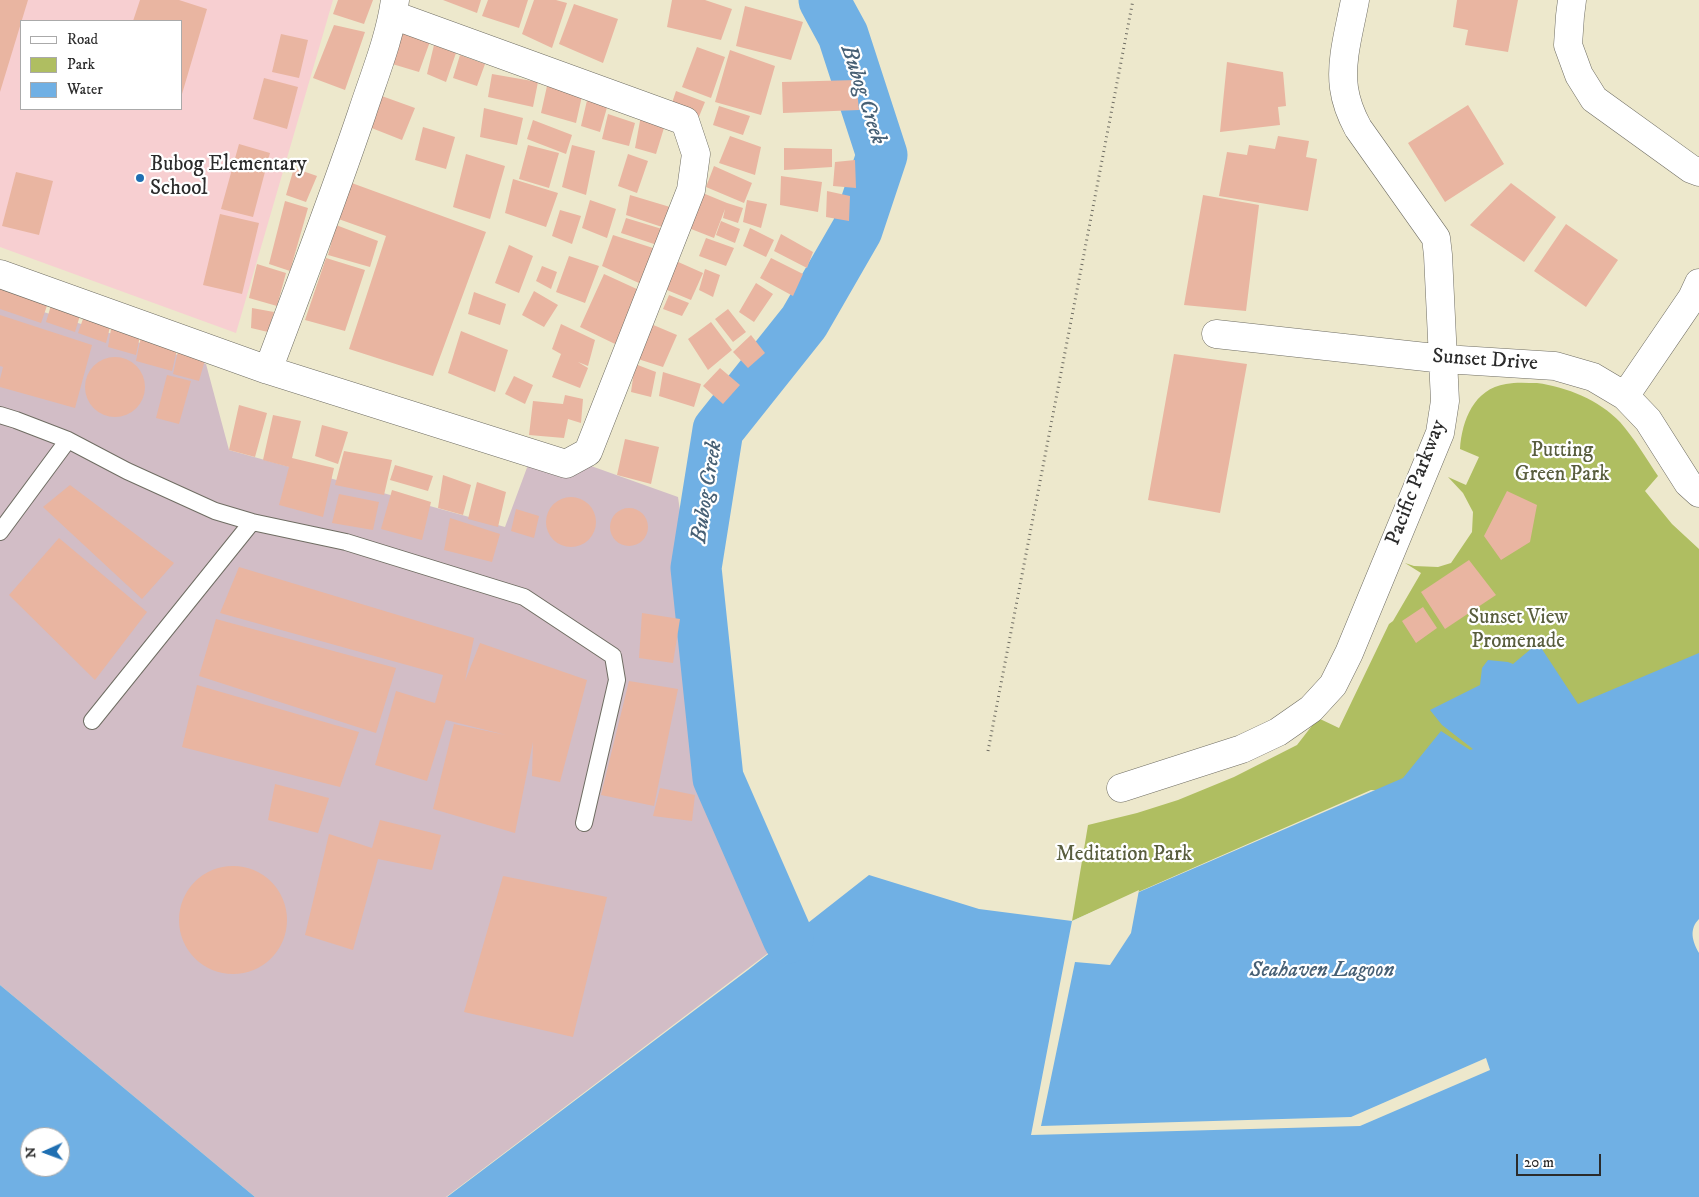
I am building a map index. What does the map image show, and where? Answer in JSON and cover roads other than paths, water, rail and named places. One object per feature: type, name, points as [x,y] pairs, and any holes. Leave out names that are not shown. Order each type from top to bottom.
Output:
[{"type":"street","name":"Pacific Parkway","points":[[1122,788],[1242,748],[1278,732],[1311,708],[1333,685],[1349,653],[1440,433],[1446,401],[1436,238],[1358,128],[1348,109],[1344,87],[1344,64],[1355,0]]},
{"type":"street","points":[[1572,0],[1568,45],[1579,75],[1594,99],[1691,169],[1699,172]]},
{"type":"street","points":[[0,274],[268,370],[566,464],[588,452],[691,190],[696,154],[685,121],[394,8],[341,176],[268,370]]},
{"type":"street","points":[[1625,396],[1692,298],[1699,284]]},
{"type":"street","name":"Sunset Drive","points":[[1216,334],[1444,359],[1555,366],[1593,378],[1625,396],[1648,420],[1688,483],[1699,493]]},
{"type":"lane","points":[[0,415],[68,440],[127,471],[215,511],[252,522],[346,542],[524,597],[613,656],[617,680],[584,823]]},
{"type":"lane","points":[[0,532],[68,440]]},
{"type":"lane","points":[[92,721],[252,522]]},
{"type":"water","name":"Seahaven Lagoon","points":[[1538,643],[1578,704],[1699,653],[1699,919],[1694,927],[1693,935],[1699,953],[1699,1197],[447,1197],[748,970],[869,875],[979,909],[1072,921],[1403,778],[1441,731],[1470,750],[1473,749],[1442,725],[1430,710],[1480,685],[1482,668],[1488,660],[1513,664]]},
{"type":"water","points":[[0,985],[255,1197],[0,1197]]},
{"type":"waterway","name":"Bubog Creek","points":[[788,938],[718,778],[696,568],[718,430],[804,322],[857,230],[882,155],[843,35],[824,0]]},
{"type":"place","name":"Bubog Elementary School","points":[[140,178]]},
{"type":"park label","name":"Putting Green Park","points":[[1562,464]]},
{"type":"park label","name":"Sunset View Promenade","points":[[1518,631]]},
{"type":"park label","name":"Meditation Park","points":[[1124,856]]}]
